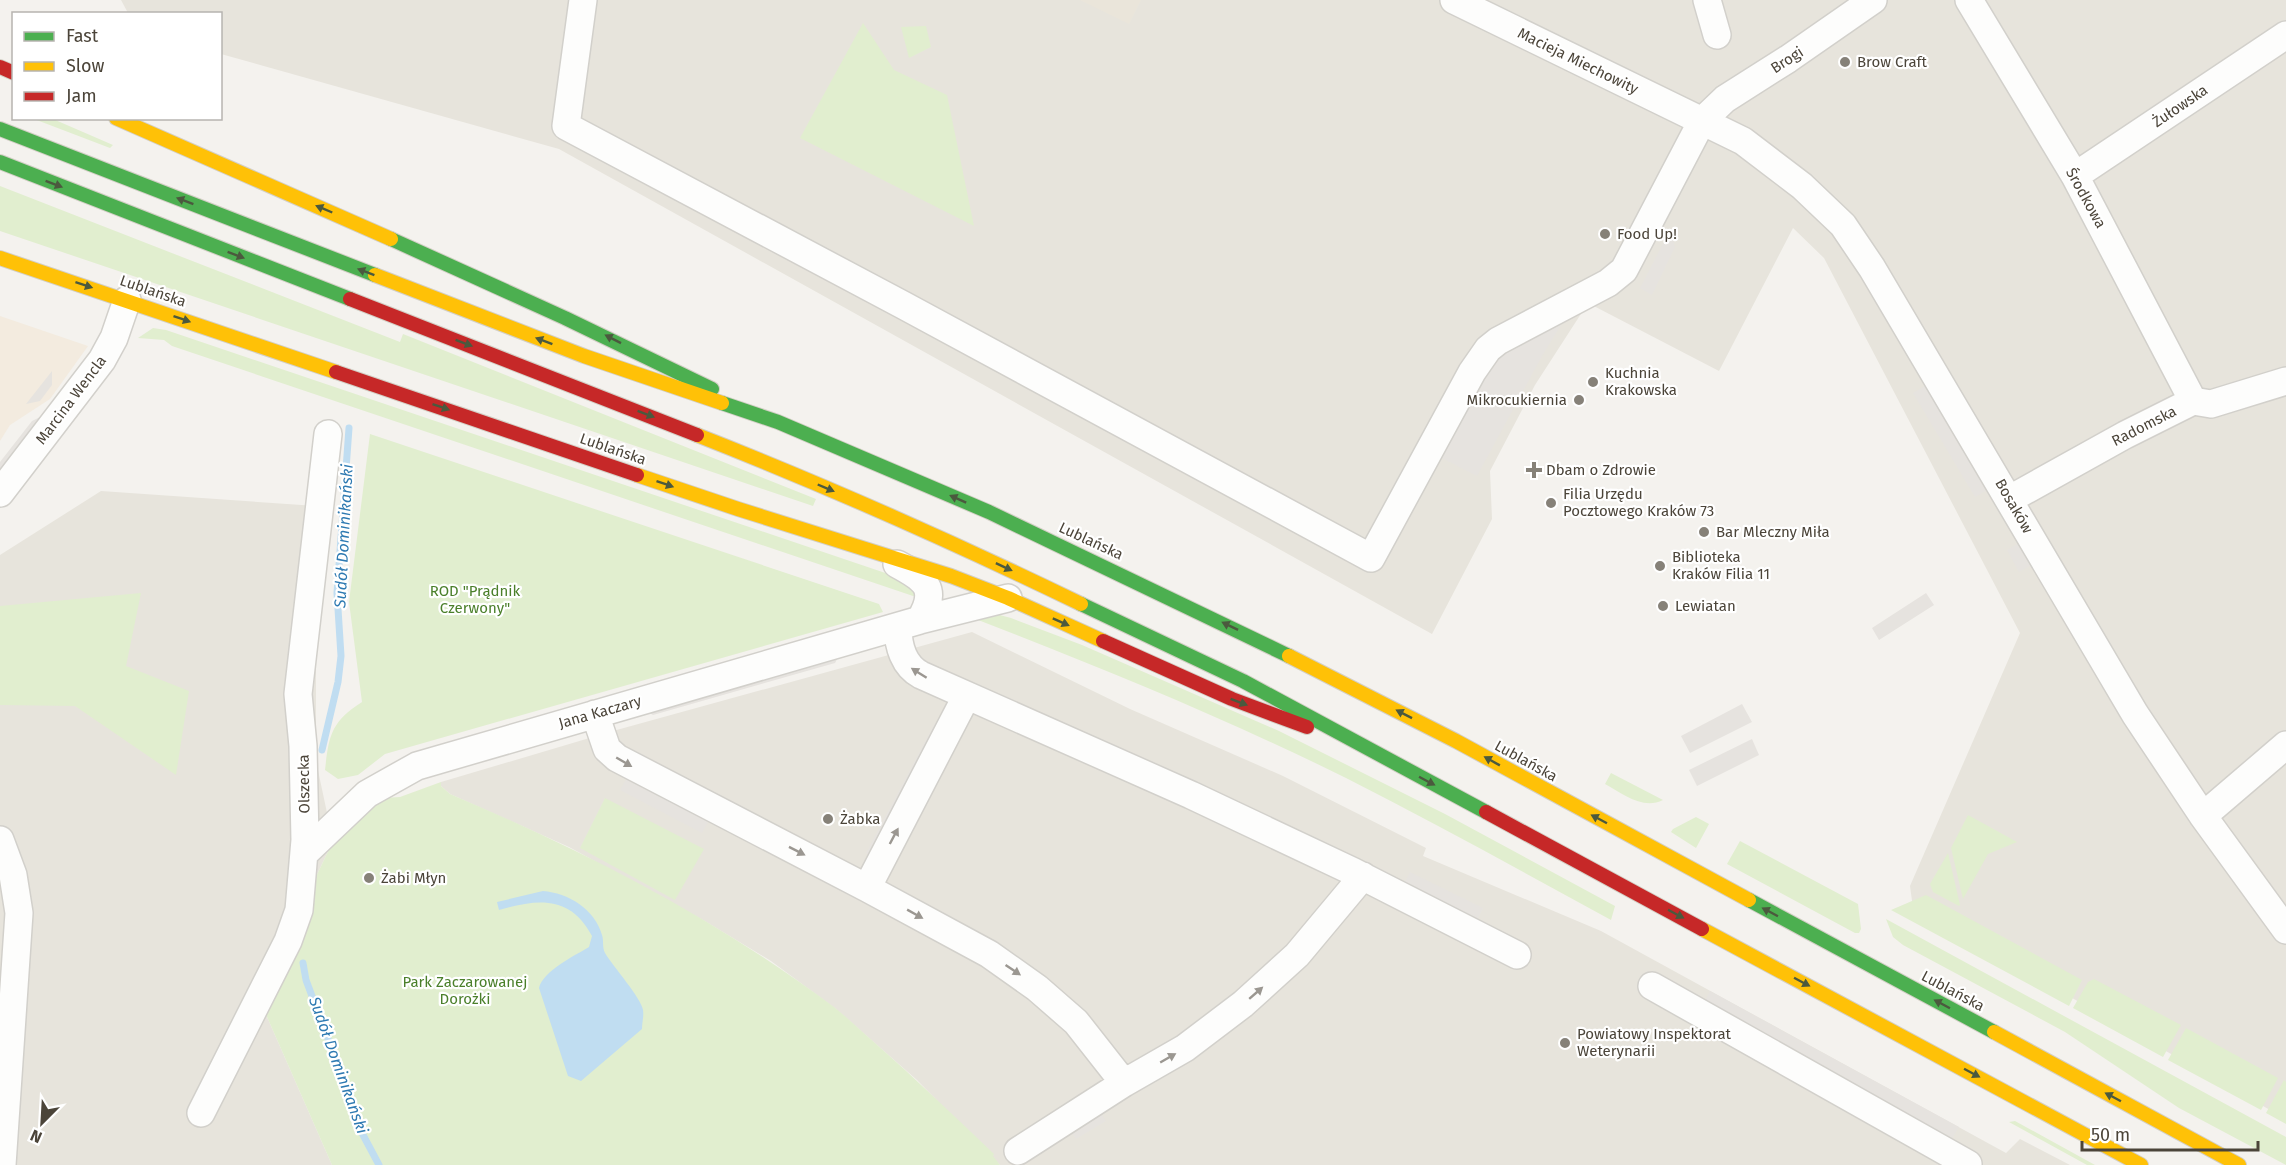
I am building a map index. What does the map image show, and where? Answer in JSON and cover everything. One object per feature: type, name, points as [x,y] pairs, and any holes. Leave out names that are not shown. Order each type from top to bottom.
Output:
[{"type":"main road","name":"Lublańska","points":[[121,120],[598,331],[778,422],[988,512],[1123,574],[1293,657],[1456,741],[2239,1165]]},
{"type":"main road","name":"Lublańska","points":[[0,129],[584,356],[778,422]]},
{"type":"main road","name":"Lublańska","points":[[0,162],[706,438],[890,515],[1116,619],[1243,681],[2141,1165]]},
{"type":"main road","name":"Lublańska","points":[[0,258],[694,494],[951,576],[1008,598],[1232,699],[1376,753]]},
{"type":"street","name":"Brogi","points":[[583,0],[566,126],[1371,558],[1478,361],[1498,340],[1608,282],[1624,270],[1702,121],[1725,99],[1873,0]]},
{"type":"street","name":"Macieja Miechowity","points":[[1454,0],[1702,121]]},
{"type":"street","points":[[1707,0],[1717,35]]},
{"type":"street","name":"Środkowa","points":[[1969,0],[2075,176],[2193,401]]},
{"type":"street","name":"Żułowska","points":[[2075,176],[2286,35]]},
{"type":"street","name":"Bosaków","points":[[1702,121],[1757,150],[1802,186],[1843,225],[1872,268],[2135,714],[2203,816],[2286,930]]},
{"type":"street","name":"Marcina Wencla","points":[[0,493],[109,350],[127,300]]},
{"type":"street","name":"Radomska","points":[[2010,500],[2125,435],[2193,401],[2211,404],[2286,381]]},
{"type":"street","name":"Olszecka","points":[[201,1113],[288,941],[299,910],[304,853],[303,746],[298,694],[328,434]]},
{"type":"street","points":[[880,555],[921,577],[928,588],[930,599],[909,623],[903,653],[913,671],[966,697],[1191,795],[1363,876],[1517,955]]},
{"type":"street","name":"Jana Kaczary","points":[[304,853],[367,795],[417,766],[909,623],[1008,598]]},
{"type":"street","points":[[867,888],[966,697]]},
{"type":"street","points":[[595,714],[607,749],[617,758],[989,954],[1038,988],[1076,1022],[1124,1083]]},
{"type":"street","points":[[2203,816],[2286,745]]},
{"type":"street","points":[[0,840],[13,874],[19,913],[2,1165]]},
{"type":"street","points":[[1018,1151],[1124,1083],[1185,1048],[1256,993],[1297,955],[1363,876]]},
{"type":"street","points":[[1652,986],[1730,1041],[1968,1164]]},
{"type":"shaded area","points":[[121,0],[2286,0],[2286,1119],[1913,908],[1910,886],[2020,633],[1824,258],[1793,228],[1719,371],[1588,303],[1535,385],[1490,471],[1492,519],[1432,634],[559,149],[222,54],[222,12],[127,12]]},
{"type":"shaded area","points":[[1080,0],[1141,0],[1129,24]]},
{"type":"shaded area","points":[[1670,230],[1675,247],[1652,295],[1640,288]]},
{"type":"shaded area","points":[[1556,314],[1561,325],[1477,476],[1434,454],[1484,363]]},
{"type":"shaded area","points":[[0,316],[88,346],[50,399],[10,425],[0,441]]},
{"type":"shaded area","points":[[52,371],[52,385],[40,401],[26,404]]},
{"type":"shaded area","points":[[1927,385],[1989,489],[1975,497],[1913,393]]},
{"type":"shaded area","points":[[50,412],[0,476],[0,462],[32,421]]},
{"type":"shaded area","points":[[101,491],[331,507],[316,654],[316,761],[333,841],[312,885],[264,1010],[332,1165],[0,1165],[0,555]]},
{"type":"shaded area","points":[[2019,543],[2031,565],[2019,572],[2007,550]]},
{"type":"shaded area","points":[[1926,593],[1934,605],[1879,640],[1872,628]]},
{"type":"shaded area","points":[[972,632],[1130,709],[1283,776],[1426,848],[1423,856],[1601,931],[2006,1153],[2020,1139],[2070,1165],[1000,1165],[917,1080],[836,1009],[771,961],[703,920],[569,847],[450,794],[441,786],[441,782],[613,731]]},
{"type":"shaded area","points":[[841,652],[835,663],[653,715],[643,709]]},
{"type":"shaded area","points":[[1742,704],[1752,722],[1690,753],[1681,736]]},
{"type":"shaded area","points":[[935,723],[942,726],[874,857],[866,853]]},
{"type":"shaded area","points":[[1752,739],[1759,755],[1697,786],[1689,770]]},
{"type":"shaded area","points":[[629,774],[711,817],[702,833],[620,790]]},
{"type":"shaded area","points":[[1410,872],[1483,908],[1475,924],[1402,887]]},
{"type":"shaded area","points":[[1710,991],[1959,1127],[1950,1142],[1702,1006]]},
{"type":"shaded area","points":[[1100,1112],[1106,1121],[1076,1139],[1070,1130]]},
{"type":"green space","points":[[863,23],[894,70],[947,95],[974,226],[800,138]]},
{"type":"green space","points":[[926,26],[931,47],[909,58],[901,27]]},
{"type":"green space","points":[[37,120],[55,120],[113,145],[110,148]]},
{"type":"green space","points":[[0,186],[400,342],[403,334],[816,499],[813,506],[0,231]]},
{"type":"green space","points":[[153,328],[166,330],[906,580],[916,597],[172,346],[164,340],[138,338]]},
{"type":"green space","name":"ROD \"Prądnik Czerwony\"","points":[[370,434],[879,604],[883,612],[385,754],[358,775],[338,779],[325,770],[330,738],[344,716],[362,702],[349,602]]},
{"type":"green space","points":[[141,593],[126,666],[189,691],[176,775],[75,706],[0,705],[0,606]]},
{"type":"green space","points":[[996,614],[1082,645],[1279,731],[1445,814],[1615,906],[1611,920],[1413,812],[1300,756],[1161,694],[973,618]]},
{"type":"green space","points":[[1611,773],[1663,800],[1648,803],[1633,800],[1605,784]]},
{"type":"green space","name":"Park Zaczarowanej Dorożki","points":[[441,782],[441,786],[450,794],[550,839],[649,889],[697,916],[789,975],[839,1011],[994,1154],[993,1156],[1000,1165],[332,1165],[264,1010],[312,885],[333,841],[383,798],[400,797]]},
{"type":"green space","points":[[605,798],[704,849],[675,900],[580,848]]},
{"type":"green space","points":[[1968,815],[2017,842],[1988,854],[1963,899],[1951,848]]},
{"type":"green space","points":[[1696,817],[1709,824],[1696,848],[1671,832]]},
{"type":"green space","points":[[1740,841],[1858,904],[1861,929],[1859,933],[1855,933],[1727,864]]},
{"type":"green space","points":[[1948,853],[1959,906],[1933,892],[1930,884]]},
{"type":"green space","points":[[1926,895],[2082,980],[2069,1006],[1891,910]]},
{"type":"green space","points":[[1886,919],[2286,1137],[2286,1165],[2179,1108],[2065,1032],[1903,945],[1893,937]]},
{"type":"green space","points":[[2094,979],[2181,1025],[2163,1057],[2073,1008],[2088,982]]},
{"type":"green space","points":[[2186,1028],[2278,1078],[2261,1110],[2168,1060]]},
{"type":"green space","points":[[2284,1080],[2286,1082],[2286,1124],[2266,1113]]},
{"type":"green space","points":[[2015,1121],[2095,1165],[2087,1165],[2009,1122]]},
{"type":"water","points":[[543,891],[571,899],[593,917],[602,935],[605,953],[638,998],[643,1010],[642,1029],[581,1081],[568,1076],[539,988],[546,976],[553,970],[589,947],[592,936],[574,913],[563,907],[540,903],[499,910],[497,902]]},
{"type":"waterway","name":"Sudół Dominikański","points":[[322,750],[338,682],[341,656],[337,593],[349,428]]},
{"type":"waterway","name":"Sudół Dominikański","points":[[303,963],[306,980],[337,1063],[354,1118],[379,1165]]},
{"type":"traffic: fast","points":[[0,129],[375,275]]},
{"type":"traffic: fast","points":[[0,162],[350,299]]},
{"type":"traffic: fast","points":[[391,239],[565,318],[712,389]]},
{"type":"traffic: fast","points":[[722,403],[778,422],[989,512],[1289,656]]},
{"type":"traffic: fast","points":[[1081,604],[1243,681],[1486,812]]},
{"type":"traffic: fast","points":[[1749,900],[1994,1032]]},
{"type":"traffic: slow","points":[[121,120],[391,239]]},
{"type":"traffic: slow","points":[[0,258],[336,372]]},
{"type":"traffic: slow","points":[[375,275],[584,356],[722,403]]},
{"type":"traffic: slow","points":[[697,435],[890,516],[1081,604]]},
{"type":"traffic: slow","points":[[637,475],[951,576],[1008,598],[1103,641]]},
{"type":"traffic: slow","points":[[1289,656],[1456,741],[1749,900]]},
{"type":"traffic: slow","points":[[1702,929],[2141,1165]]},
{"type":"traffic: slow","points":[[1994,1032],[2239,1165]]},
{"type":"traffic: jam","points":[[0,67],[12,72]]},
{"type":"traffic: jam","points":[[350,299],[697,435]]},
{"type":"traffic: jam","points":[[336,372],[637,475]]},
{"type":"traffic: jam","points":[[1103,641],[1232,699],[1307,727]]},
{"type":"traffic: jam","points":[[1486,812],[1702,929]]},
{"type":"place","name":"Brow Craft","points":[[1845,62]]},
{"type":"place","name":"Food Up!","points":[[1605,234]]},
{"type":"place","name":"Kuchnia Krakowska","points":[[1593,382]]},
{"type":"place","name":"Mikrocukiernia","points":[[1579,400]]},
{"type":"place","name":"Dbam o Zdrowie","points":[[1534,470]]},
{"type":"place","name":"Filia Urzędu Pocztowego Kraków 73","points":[[1551,503]]},
{"type":"place","name":"Bar Mleczny Miła","points":[[1704,532]]},
{"type":"place","name":"Biblioteka Kraków Filia 11","points":[[1660,566]]},
{"type":"place","name":"Lewiatan","points":[[1663,606]]},
{"type":"place","name":"Żabka","points":[[828,819]]},
{"type":"place","name":"Żabi Młyn","points":[[369,878]]},
{"type":"place","name":"Powiatowy Inspektorat Weterynarii","points":[[1565,1043]]}]
